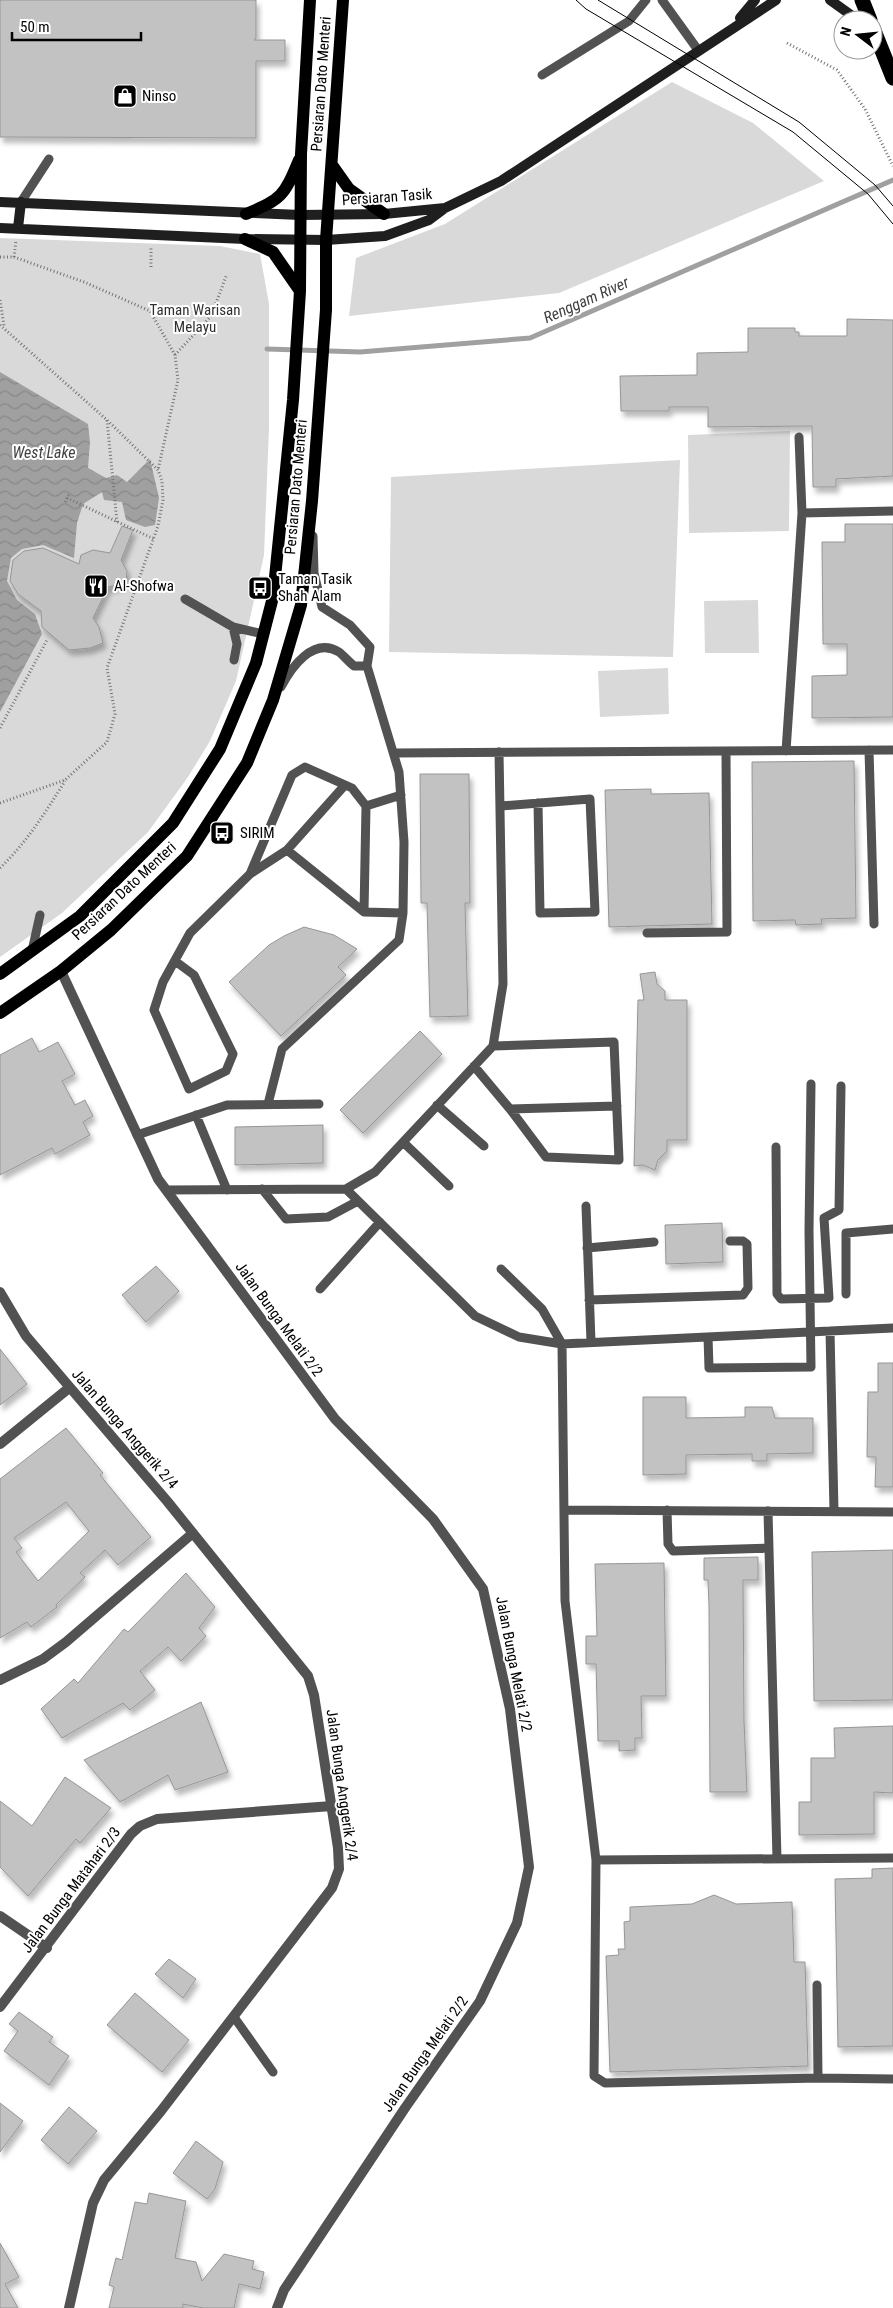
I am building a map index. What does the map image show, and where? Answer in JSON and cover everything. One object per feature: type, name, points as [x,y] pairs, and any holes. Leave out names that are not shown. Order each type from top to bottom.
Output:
[{"type":"highway","points":[[883,54],[893,78]]},
{"type":"main road","name":"Persiaran Dato Menteri","points":[[0,974],[80,916],[173,823],[220,749],[256,663],[273,597],[293,400],[300,292],[301,154],[310,0]]},
{"type":"main road","name":"Persiaran Dato Menteri","points":[[0,1013],[61,970],[111,930],[187,856],[247,764],[273,700],[301,605],[312,501],[326,310],[326,240],[342,0]]},
{"type":"main road","points":[[733,26],[756,0]]},
{"type":"main road","points":[[445,208],[501,181],[733,26],[776,0]]},
{"type":"main road","points":[[830,0],[844,10]]},
{"type":"main road","points":[[246,214],[273,202],[286,190],[301,154]]},
{"type":"main road","points":[[332,165],[349,189],[384,214]]},
{"type":"main road","name":"Persiaran Tasik","points":[[0,202],[300,215],[384,214],[445,208]]},
{"type":"main road","points":[[18,228],[21,202]]},
{"type":"main road","name":"Persiaran Tasik","points":[[0,228],[245,239],[326,240],[384,236],[429,220],[445,208]]},
{"type":"main road","points":[[245,239],[273,252],[300,292]]},
{"type":"street","name":"Jalan Bunga Melati 2/2","points":[[61,970],[158,1179],[335,1419],[433,1519],[483,1589],[510,1709],[529,1867],[517,1923],[480,2001],[405,2108],[284,2290],[277,2308]]},
{"type":"street","name":"Jalan Bunga Anggerik 2/4","points":[[0,1292],[26,1336],[193,1534],[308,1676],[314,1695],[332,1806],[339,1869],[332,1888],[234,2017],[104,2180],[93,2203],[69,2308]]},
{"type":"street","points":[[0,1444],[69,1388]]},
{"type":"street","points":[[0,1680],[43,1659],[66,1642],[193,1534]]},
{"type":"street","name":"Jalan Bunga Matahari 2/3","points":[[0,2007],[47,1948],[131,1834],[140,1826],[157,1820],[332,1806]]},
{"type":"street","points":[[0,1916],[47,1948]]},
{"type":"lane","points":[[542,75],[629,22],[646,0]]},
{"type":"lane","points":[[662,0],[698,50]]},
{"type":"lane","points":[[21,202],[49,159]]},
{"type":"lane","points":[[786,751],[802,513],[799,437]]},
{"type":"lane","points":[[268,1104],[282,1049],[399,940],[402,913],[404,842],[399,772],[368,666],[370,648],[350,625],[322,607],[314,573],[312,501]]},
{"type":"lane","points":[[802,513],[893,511]]},
{"type":"lane","points":[[185,599],[233,626],[263,634]]},
{"type":"lane","points":[[233,626],[237,644],[234,660]]},
{"type":"lane","points":[[273,700],[303,656],[316,649],[329,648],[339,652],[354,666],[368,666]]},
{"type":"lane","points":[[869,750],[874,924]]},
{"type":"lane","points":[[394,753],[893,750]]},
{"type":"lane","points":[[646,933],[726,932],[726,751]]},
{"type":"lane","points":[[166,1190],[346,1188],[375,1172],[493,1046],[503,984],[500,752]]},
{"type":"lane","points":[[250,874],[292,775],[305,767],[352,788],[366,806],[364,912]]},
{"type":"lane","points":[[175,961],[194,974],[233,1054],[226,1072],[189,1089],[154,1010],[163,982],[190,933],[250,874],[287,850],[345,784]]},
{"type":"lane","points":[[366,806],[401,796]]},
{"type":"lane","points":[[500,806],[590,800],[595,912],[540,913],[538,804]]},
{"type":"lane","points":[[287,850],[364,912],[402,913]]},
{"type":"lane","points":[[32,951],[40,915]]},
{"type":"lane","points":[[474,1066],[510,1109],[546,1157],[619,1160],[614,1042],[493,1046]]},
{"type":"lane","points":[[708,1337],[709,1368],[811,1367],[811,1084]]},
{"type":"lane","points":[[776,1148],[777,1294],[780,1299],[829,1298],[824,1218],[839,1210],[841,1086]]},
{"type":"lane","points":[[138,1135],[227,1105],[319,1104]]},
{"type":"lane","points":[[437,1105],[484,1146]]},
{"type":"lane","points":[[510,1109],[617,1106]]},
{"type":"lane","points":[[196,1115],[227,1190]]},
{"type":"lane","points":[[403,1142],[449,1186]]},
{"type":"lane","points":[[346,1188],[475,1316],[519,1337],[562,1344],[893,1328]]},
{"type":"lane","points":[[262,1189],[286,1219],[328,1217],[358,1201]]},
{"type":"lane","points":[[586,1206],[591,1342]]},
{"type":"lane","points":[[320,1289],[380,1222]]},
{"type":"lane","points":[[846,1294],[846,1233],[893,1229]]},
{"type":"lane","points":[[589,1300],[743,1295],[748,1288],[747,1244],[743,1241],[730,1241]]},
{"type":"lane","points":[[587,1248],[654,1242]]},
{"type":"lane","points":[[501,1270],[542,1309],[562,1344],[565,1601],[596,1860],[594,2076],[605,2084],[818,2078],[893,2079]]},
{"type":"lane","points":[[830,1331],[834,1511]]},
{"type":"lane","points":[[564,1510],[893,1512]]},
{"type":"lane","points":[[666,1510],[668,1544],[673,1551],[769,1548]]},
{"type":"lane","points":[[768,1511],[777,1859]]},
{"type":"lane","points":[[596,1860],[893,1858]]},
{"type":"lane","points":[[817,1985],[818,2078]]},
{"type":"lane","points":[[234,2017],[273,2072]]},
{"type":"path","points":[[787,43],[837,70],[865,109],[893,166]]},
{"type":"path","points":[[151,234],[151,267]]},
{"type":"path","points":[[0,257],[14,257],[84,282],[150,311],[176,355],[178,380],[158,470]]},
{"type":"path","points":[[176,355],[211,316],[227,274]]},
{"type":"path","points":[[0,300],[2,326],[107,420],[158,470],[162,481],[163,500],[154,539],[107,668],[115,714],[107,742],[65,780],[39,824],[19,850],[0,868]]},
{"type":"path","points":[[107,420],[117,522]]},
{"type":"path","points":[[67,498],[154,539]]},
{"type":"path","points":[[0,728],[47,640]]},
{"type":"path","points":[[0,803],[65,780]]},
{"type":"green space","points":[[672,82],[753,123],[824,181],[559,293],[349,316],[356,258],[445,224]]},
{"type":"green space","name":"Taman Warisan Melayu","points":[[0,238],[220,246],[260,254],[269,304],[269,428],[264,555],[236,681],[210,741],[188,777],[148,832],[62,913],[0,957]]},
{"type":"green space","points":[[790,431],[789,531],[689,533],[688,435]]},
{"type":"green space","points":[[680,460],[673,657],[389,652],[391,477]]},
{"type":"green space","points":[[758,600],[759,653],[705,653],[704,601]]},
{"type":"green space","points":[[668,668],[669,714],[600,717],[598,671]]},
{"type":"water","name":"West Lake","points":[[0,372],[88,424],[90,442],[88,468],[106,478],[117,475],[127,482],[150,459],[159,498],[155,525],[145,527],[126,520],[122,502],[104,500],[102,492],[83,504],[77,523],[74,558],[43,545],[22,549],[11,558],[7,581],[17,600],[35,614],[42,634],[0,712]]},
{"type":"building","points":[[0,0],[256,0],[256,38],[254,40],[285,40],[285,61],[256,61],[256,138],[0,137]]},
{"type":"building","points":[[847,319],[893,320],[893,476],[836,479],[836,487],[813,487],[812,426],[708,427],[708,407],[669,407],[669,411],[621,411],[620,376],[697,375],[697,353],[748,352],[748,328],[795,328],[795,332],[799,332],[799,336],[847,336]]},
{"type":"building","points":[[845,524],[893,524],[893,717],[812,718],[812,676],[847,675],[847,644],[823,644],[822,542],[845,542]]},
{"type":"building","points":[[122,526],[133,530],[121,560],[127,571],[126,581],[108,587],[93,618],[99,627],[103,643],[90,648],[69,650],[42,627],[41,611],[18,594],[10,581],[13,560],[24,551],[43,548],[79,564],[81,555],[93,550],[110,553]]},
{"type":"building","points":[[854,761],[856,918],[821,919],[822,924],[796,925],[795,920],[753,921],[752,762]]},
{"type":"building","points":[[420,774],[469,774],[470,903],[465,903],[468,1016],[430,1017],[427,903],[421,903]]},
{"type":"building","points":[[651,789],[651,794],[709,793],[712,924],[609,927],[605,790]]},
{"type":"building","points":[[304,927],[334,935],[357,949],[338,967],[346,975],[281,1036],[229,982],[269,945]]},
{"type":"building","points":[[655,972],[657,984],[665,991],[665,1000],[687,1000],[687,1140],[667,1140],[667,1151],[658,1160],[655,1170],[643,1165],[634,1166],[638,1000],[644,1000],[640,974]]},
{"type":"building","points":[[420,1031],[442,1054],[363,1133],[340,1110]]},
{"type":"building","points":[[32,1038],[39,1052],[58,1042],[75,1074],[62,1081],[75,1105],[85,1100],[93,1116],[83,1122],[90,1135],[55,1154],[52,1148],[0,1175],[0,1055]]},
{"type":"building","points":[[323,1125],[323,1163],[235,1165],[235,1127]]},
{"type":"building","points":[[722,1223],[723,1262],[666,1264],[665,1225]]},
{"type":"building","points":[[156,1266],[179,1291],[146,1322],[122,1295]]},
{"type":"building","points":[[0,1349],[27,1384],[0,1405]]},
{"type":"building","points":[[878,1363],[893,1363],[893,1487],[875,1487],[876,1457],[867,1457],[868,1392],[878,1392]]},
{"type":"building","points":[[643,1397],[686,1397],[686,1418],[745,1417],[745,1407],[772,1407],[775,1418],[813,1418],[813,1453],[767,1454],[767,1461],[752,1461],[752,1454],[686,1455],[686,1474],[643,1475]]},
{"type":"building","points":[[66,1428],[103,1473],[100,1475],[151,1537],[118,1565],[105,1550],[80,1573],[85,1577],[56,1605],[57,1607],[31,1627],[27,1622],[0,1638],[0,1479]],"holes":[[[66,1502],[89,1531],[38,1581],[16,1552],[22,1548],[14,1538]]]},
{"type":"building","points":[[893,1550],[893,1700],[814,1701],[812,1552]]},
{"type":"building","points":[[758,1557],[758,1580],[743,1580],[744,1721],[747,1792],[710,1792],[709,1605],[708,1580],[704,1580],[704,1558]]},
{"type":"building","points":[[664,1563],[666,1696],[641,1696],[642,1738],[635,1738],[635,1750],[619,1751],[619,1741],[598,1741],[596,1664],[586,1664],[586,1636],[597,1636],[595,1564]]},
{"type":"building","points":[[186,1573],[215,1607],[199,1628],[206,1636],[181,1661],[168,1647],[140,1671],[155,1690],[130,1710],[123,1703],[62,1738],[41,1709],[74,1679],[78,1683],[124,1629],[128,1632]]},
{"type":"building","points":[[201,1702],[228,1772],[175,1790],[168,1775],[120,1802],[84,1760]]},
{"type":"building","points":[[893,1726],[893,1793],[874,1792],[874,1834],[799,1835],[799,1802],[811,1802],[811,1758],[835,1758],[834,1728]]},
{"type":"building","points":[[65,1777],[111,1808],[80,1843],[76,1839],[28,1896],[0,1867],[0,1801],[32,1826]]},
{"type":"building","points":[[893,1868],[893,2046],[838,2047],[835,1879],[872,1878],[872,1869]]},
{"type":"building","points":[[714,1895],[736,1904],[792,1902],[794,1962],[805,1962],[808,2066],[610,2072],[606,1956],[619,1955],[618,1949],[625,1949],[624,1922],[630,1921],[630,1907],[692,1904]]},
{"type":"building","points":[[169,1959],[196,1979],[183,1998],[155,1974]]},
{"type":"building","points":[[135,1993],[189,2040],[162,2072],[107,2025]]},
{"type":"building","points":[[19,2012],[53,2037],[49,2042],[69,2056],[49,2085],[4,2051],[18,2031],[9,2024]]},
{"type":"building","points":[[0,2103],[23,2121],[0,2152]]},
{"type":"building","points":[[69,2107],[97,2131],[68,2164],[41,2140]]},
{"type":"building","points":[[196,2141],[223,2162],[215,2189],[207,2199],[173,2173]]},
{"type":"building","points":[[149,2193],[186,2201],[175,2258],[196,2262],[202,2281],[224,2254],[254,2261],[252,2269],[264,2272],[260,2289],[239,2284],[234,2308],[203,2308],[183,2304],[183,2308],[109,2308],[114,2287],[109,2285],[116,2258],[122,2260],[135,2202],[147,2204]]},
{"type":"building","points":[[0,2243],[19,2277],[5,2284],[18,2308],[0,2308]]},
{"type":"waterway","name":"Renggam River","points":[[267,349],[360,352],[530,338],[893,180]]},
{"type":"tram line","points":[[576,0],[586,9],[793,132],[868,194],[893,224]]},
{"type":"tram line","points":[[598,0],[799,122],[875,185],[893,206]]},
{"type":"place","name":"Ninso","points":[[125,96]]},
{"type":"place","name":"Al-Shofwa","points":[[96,586]]},
{"type":"place","name":"Taman Tasik Shah Alam","points":[[260,588]]},
{"type":"place","name":"SIRIM","points":[[222,833]]}]
